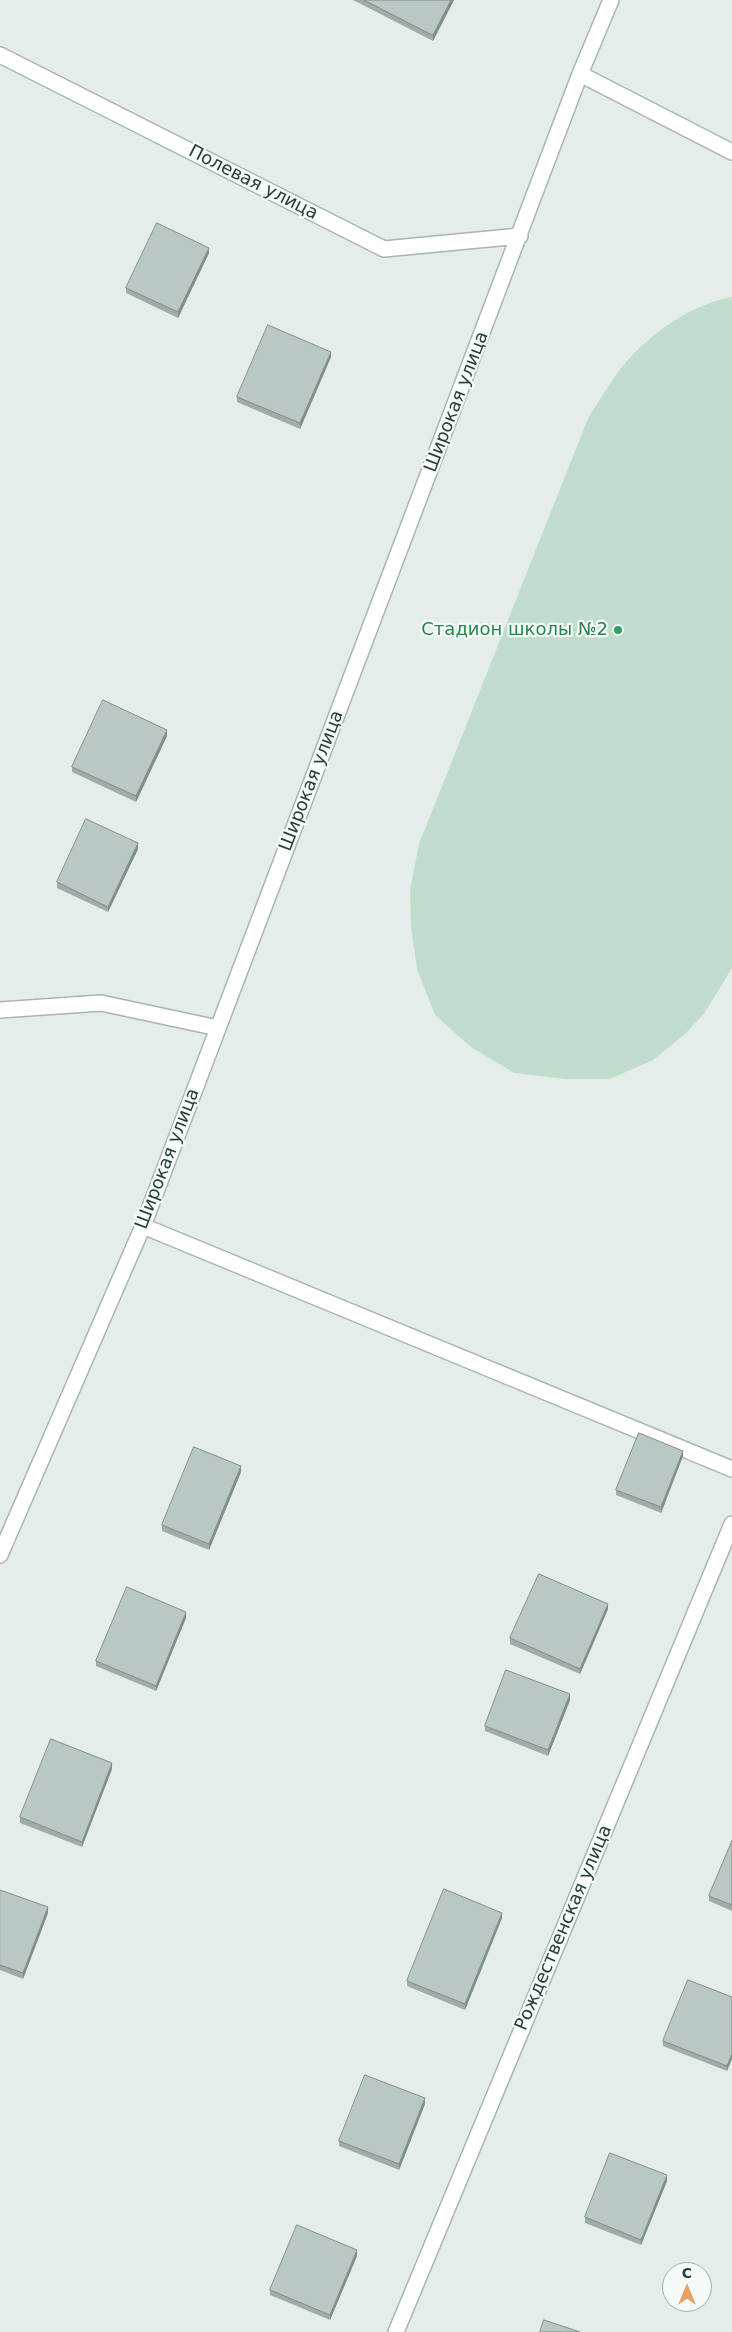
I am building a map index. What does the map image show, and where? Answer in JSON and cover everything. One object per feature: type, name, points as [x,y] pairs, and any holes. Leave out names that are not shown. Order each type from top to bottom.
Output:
[{"type":"street","name":"Широкая улица","points":[[0,1555],[143,1226],[580,74],[611,0]]},
{"type":"street","name":"Полевая улица","points":[[0,55],[384,249],[520,236]]},
{"type":"street","points":[[580,74],[732,152]]},
{"type":"street","points":[[0,1010],[101,1003],[218,1028]]},
{"type":"street","points":[[143,1226],[732,1469]]},
{"type":"street","name":"Рождественская улица","points":[[396,2332],[732,1524]]},
{"type":"green space","name":"Стадион школы №2","points":[[732,297],[732,968],[704,1014],[684,1035],[653,1060],[610,1079],[564,1079],[514,1073],[471,1047],[435,1015],[417,969],[411,927],[410,890],[419,844],[589,416],[621,368],[648,340],[687,313],[702,306]]},
{"type":"building","points":[[364,0],[451,0],[433,35]]},
{"type":"building","points":[[157,223],[209,248],[178,312],[126,288]]},
{"type":"building","points":[[268,325],[331,352],[300,423],[237,397]]},
{"type":"building","points":[[103,700],[167,730],[136,796],[72,767]]},
{"type":"building","points":[[86,819],[138,843],[108,907],[57,882]]},
{"type":"building","points":[[639,1433],[683,1451],[661,1507],[616,1490]]},
{"type":"building","points":[[194,1447],[241,1466],[209,1544],[162,1525]]},
{"type":"building","points":[[539,1574],[608,1604],[580,1669],[510,1638]]},
{"type":"building","points":[[127,1587],[186,1612],[156,1686],[96,1661]]},
{"type":"building","points":[[506,1670],[570,1694],[548,1750],[485,1726]]},
{"type":"building","points":[[51,1739],[112,1763],[82,1842],[20,1817]]},
{"type":"building","points":[[732,1841],[732,1905],[709,1896]]},
{"type":"building","points":[[444,1889],[502,1913],[465,2004],[407,1981]]},
{"type":"building","points":[[0,1890],[48,1907],[23,1973],[0,1965]]},
{"type":"building","points":[[688,1980],[732,1997],[732,2054],[727,2066],[663,2041]]},
{"type":"building","points":[[365,2075],[425,2098],[399,2164],[339,2141]]},
{"type":"building","points":[[610,2153],[667,2175],[641,2240],[585,2217]]},
{"type":"building","points":[[297,2225],[357,2250],[330,2315],[270,2290]]},
{"type":"building","points":[[544,2320],[580,2332],[540,2332]]},
{"type":"place","name":"Стадион школы №2","points":[[618,630]]}]
